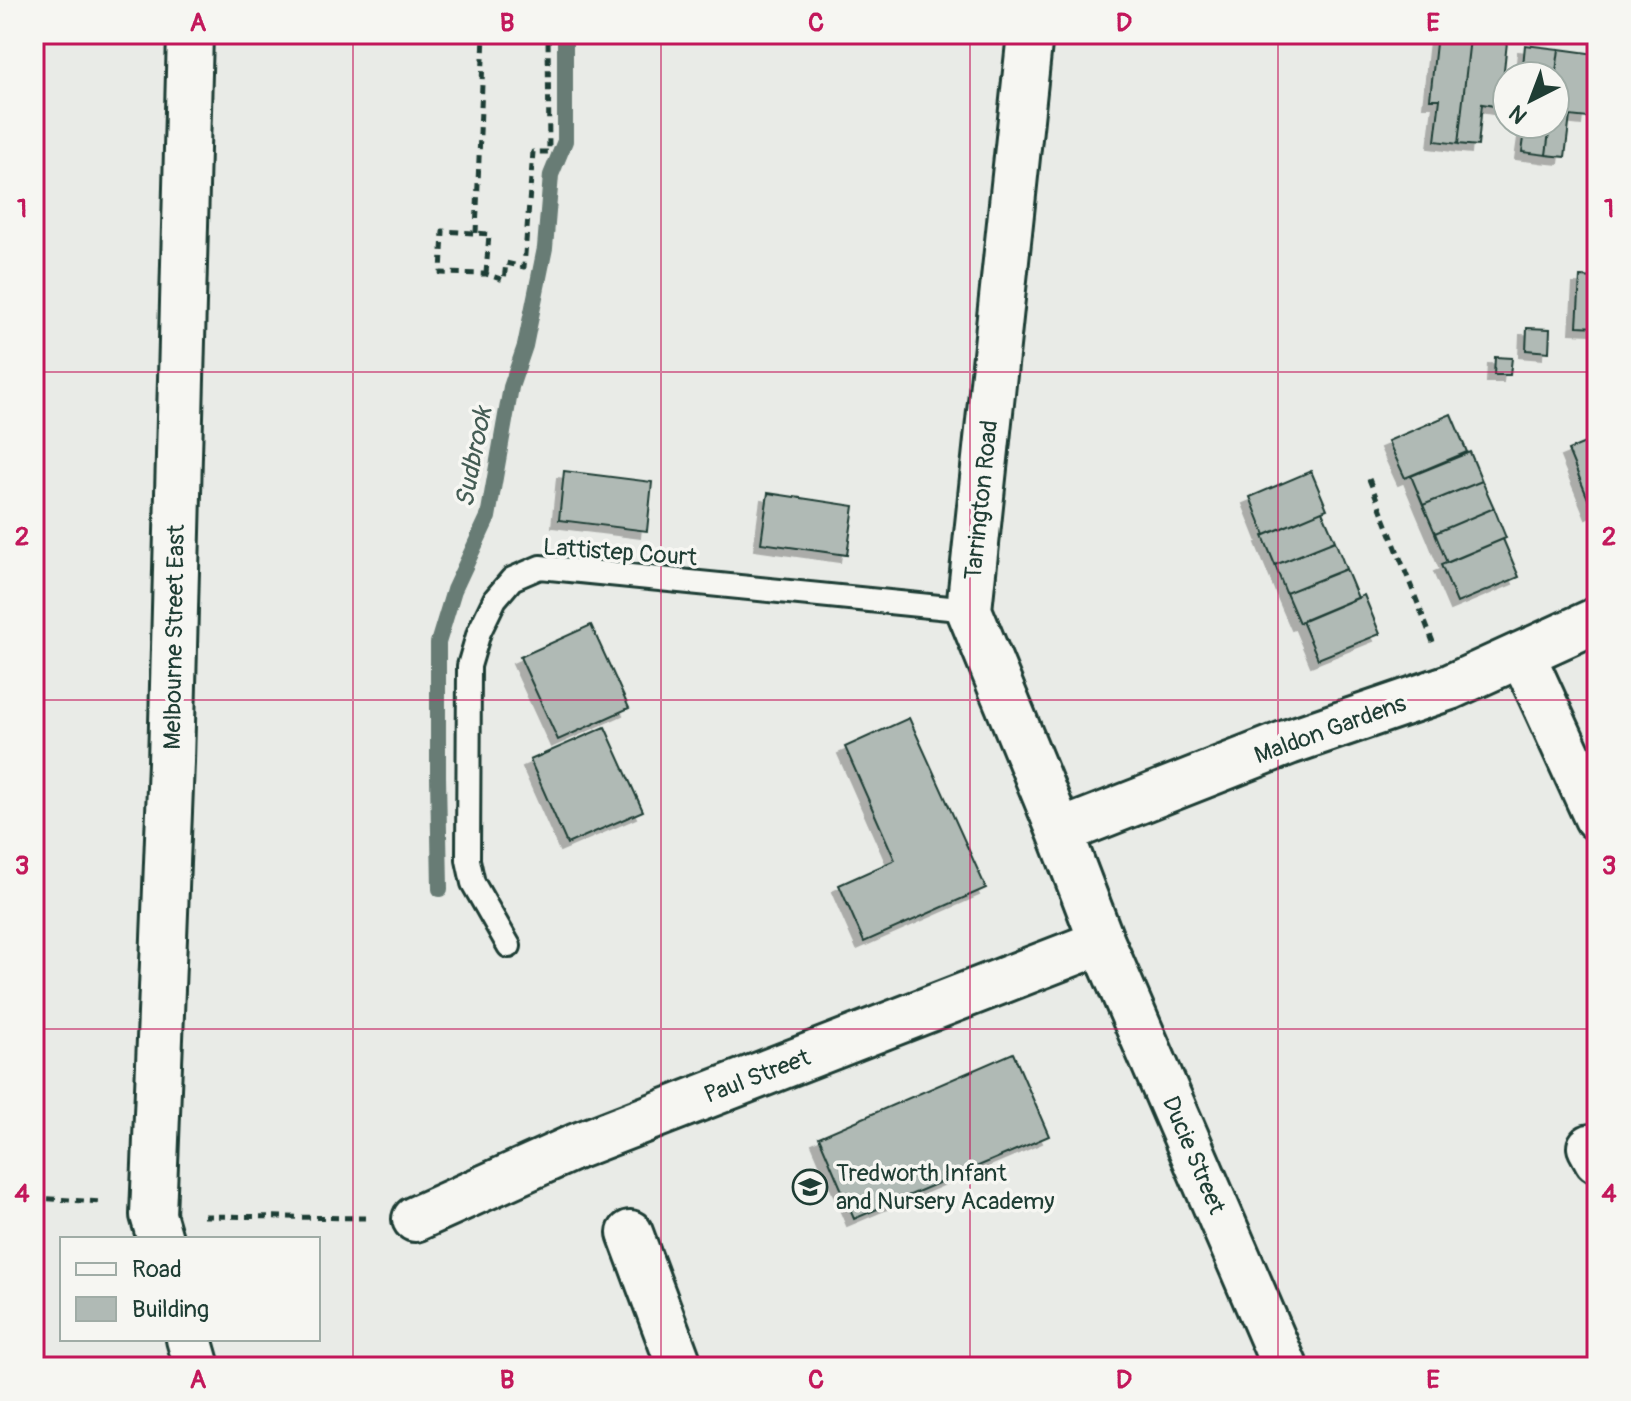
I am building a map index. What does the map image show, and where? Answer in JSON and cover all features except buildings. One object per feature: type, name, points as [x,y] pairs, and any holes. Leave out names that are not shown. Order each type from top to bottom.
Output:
[{"type":"street","name":"Melbourne Street East","points":[[156,1227],[190,34]]},
{"type":"street","name":"Tarrington Road","points":[[1030,34],[969,610],[1102,942]]},
{"type":"street","name":"Maldon Gardens","points":[[1060,832],[1289,742],[1450,687],[1597,620]]},
{"type":"street","points":[[1522,654],[1597,818]]},
{"type":"street","name":"Paul Street","points":[[415,1219],[577,1146],[1102,942]]},
{"type":"street","name":"Ducie Street","points":[[1102,942],[1285,1367]]},
{"type":"street","points":[[630,1233],[680,1367]]},
{"type":"street","points":[[190,1341],[197,1367]]},
{"type":"lane","name":"Lattistep Court","points":[[509,946],[473,883],[468,860],[469,666],[479,632],[495,599],[512,579],[540,567],[969,610]]},
{"type":"path","points":[[476,233],[484,34]]},
{"type":"path","points":[[486,274],[489,234],[443,231],[441,273],[486,274],[504,280],[506,263],[524,267],[533,152],[549,152],[548,34]]},
{"type":"path","points":[[1369,479],[1450,687]]},
{"type":"path","points":[[34,1198],[114,1203],[156,1227],[415,1219]]},
{"type":"waterway","name":"Sudbrook","points":[[440,889],[438,643],[454,590],[488,517],[511,387],[525,346],[545,248],[551,175],[565,141],[565,34]]},
{"type":"place","name":"Tredworth Infant and Nursery Academy","points":[[810,1187]]}]
